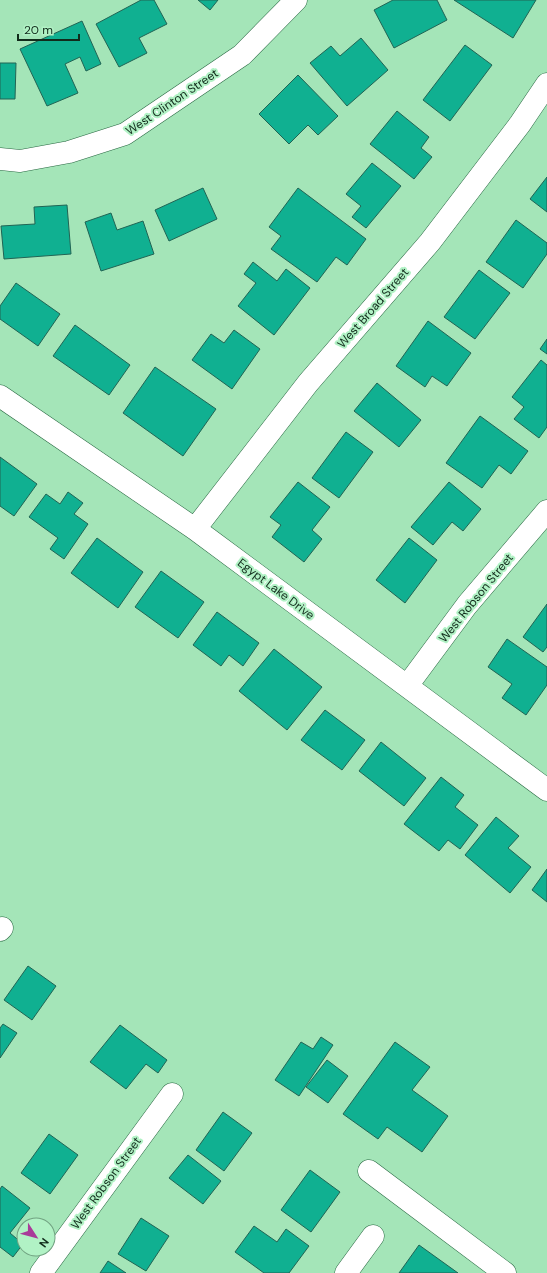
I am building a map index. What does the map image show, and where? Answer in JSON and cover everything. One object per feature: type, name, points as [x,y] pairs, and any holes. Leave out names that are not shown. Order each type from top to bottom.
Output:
[{"type":"street","name":"West Clinton Street","points":[[0,159],[20,161],[69,152],[125,134],[242,55],[296,0]]},
{"type":"street","name":"West Broad Street","points":[[195,529],[308,383],[430,242],[520,124],[547,84]]},
{"type":"street","name":"Egypt Lake Drive","points":[[0,396],[195,529],[547,790]]},
{"type":"street","name":"West Robson Street","points":[[407,686],[467,605],[547,512]]},
{"type":"street","name":"West Robson Street","points":[[41,1273],[172,1094]]},
{"type":"street","points":[[369,1171],[505,1273]]},
{"type":"street","points":[[346,1273],[373,1236]]},
{"type":"building","points":[[141,0],[154,0],[167,24],[139,38],[147,53],[119,67],[96,24]]},
{"type":"building","points":[[198,0],[218,0],[210,10]]},
{"type":"building","points":[[393,0],[437,0],[447,20],[394,48],[374,10]]},
{"type":"building","points":[[454,0],[536,0],[513,38]]},
{"type":"building","points":[[82,21],[101,64],[86,71],[80,57],[65,64],[78,93],[47,106],[20,49]]},
{"type":"building","points":[[361,38],[388,70],[347,106],[310,63],[331,46],[340,56]]},
{"type":"building","points":[[465,45],[492,65],[450,121],[423,100]]},
{"type":"building","points":[[0,63],[16,63],[15,99],[0,99]]},
{"type":"building","points":[[298,75],[338,116],[318,135],[308,125],[289,144],[259,114]]},
{"type":"building","points":[[397,111],[429,137],[421,148],[432,157],[414,179],[370,144]]},
{"type":"building","points":[[372,163],[401,186],[366,228],[352,217],[361,206],[346,194]]},
{"type":"building","points":[[547,177],[547,212],[530,199]]},
{"type":"building","points":[[203,188],[217,219],[169,241],[155,210]]},
{"type":"building","points":[[298,188],[366,239],[347,265],[336,257],[317,282],[271,249],[281,236],[269,227]]},
{"type":"building","points":[[67,205],[71,254],[4,259],[1,226],[35,224],[34,207]]},
{"type":"building","points":[[111,213],[117,230],[143,221],[154,254],[101,271],[85,222]]},
{"type":"building","points":[[516,220],[547,243],[547,254],[523,288],[486,262]]},
{"type":"building","points":[[253,262],[277,281],[286,269],[310,288],[274,335],[238,306],[256,283],[244,274]]},
{"type":"building","points":[[479,270],[510,293],[475,339],[444,317]]},
{"type":"building","points":[[16,283],[60,314],[38,346],[0,319],[0,306]]},
{"type":"building","points":[[428,321],[471,353],[447,386],[432,376],[425,387],[396,366]]},
{"type":"building","points":[[75,325],[130,365],[109,395],[53,356]]},
{"type":"building","points":[[234,330],[260,349],[232,389],[192,360],[211,334],[224,343]]},
{"type":"building","points":[[547,339],[547,354],[540,349]]},
{"type":"building","points":[[541,360],[547,365],[547,427],[539,438],[514,419],[524,407],[512,397]]},
{"type":"building","points":[[155,367],[216,409],[183,456],[123,413]]},
{"type":"building","points":[[377,383],[421,420],[399,447],[354,411]]},
{"type":"building","points":[[480,416],[528,451],[511,474],[499,465],[482,488],[446,463]]},
{"type":"building","points":[[346,432],[373,452],[339,498],[312,478]]},
{"type":"building","points":[[0,457],[37,484],[14,516],[0,506]]},
{"type":"building","points":[[298,482],[330,507],[312,530],[322,539],[304,562],[272,537],[281,525],[270,517]]},
{"type":"building","points":[[449,482],[481,509],[463,531],[452,522],[433,545],[411,527]]},
{"type":"building","points":[[68,492],[83,503],[74,514],[88,524],[64,559],[50,549],[58,538],[29,517],[46,494],[60,504]]},
{"type":"building","points":[[97,538],[143,572],[118,608],[71,573]]},
{"type":"building","points":[[409,538],[437,560],[405,603],[376,580]]},
{"type":"building","points":[[161,571],[204,602],[178,638],[135,607]]},
{"type":"building","points":[[547,604],[547,647],[543,652],[523,637]]},
{"type":"building","points":[[217,612],[259,643],[243,666],[229,655],[221,666],[193,645]]},
{"type":"building","points":[[507,639],[547,667],[547,685],[526,715],[502,698],[512,684],[488,667]]},
{"type":"building","points":[[274,649],[322,687],[287,730],[239,691]]},
{"type":"building","points":[[325,710],[365,740],[342,770],[301,740]]},
{"type":"building","points":[[381,742],[426,778],[404,806],[359,771]]},
{"type":"building","points":[[441,777],[464,795],[455,807],[478,825],[460,849],[448,840],[439,851],[404,824]]},
{"type":"building","points":[[496,817],[519,836],[508,848],[531,867],[510,893],[465,855]]},
{"type":"building","points":[[547,869],[547,902],[532,890]]},
{"type":"building","points":[[28,966],[56,986],[32,1020],[4,1000]]},
{"type":"building","points":[[3,1024],[17,1033],[0,1058],[0,1028]]},
{"type":"building","points":[[120,1025],[167,1060],[158,1073],[146,1064],[126,1089],[90,1062]]},
{"type":"building","points":[[321,1037],[333,1045],[299,1096],[275,1080],[301,1042],[313,1049]]},
{"type":"building","points":[[395,1042],[430,1067],[412,1090],[448,1116],[422,1152],[387,1127],[378,1139],[343,1114]]},
{"type":"building","points":[[327,1060],[348,1076],[328,1103],[306,1087]]},
{"type":"building","points":[[223,1112],[252,1133],[224,1171],[196,1150]]},
{"type":"building","points":[[49,1134],[78,1155],[50,1194],[21,1173]]},
{"type":"building","points":[[188,1155],[221,1181],[203,1204],[169,1178]]},
{"type":"building","points":[[310,1170],[340,1192],[311,1232],[281,1210]]},
{"type":"building","points":[[2,1186],[30,1208],[23,1217],[16,1217],[16,1226],[10,1233],[16,1238],[16,1253],[13,1257],[0,1247],[0,1189]]},
{"type":"building","points":[[141,1218],[169,1236],[146,1271],[118,1254]]},
{"type":"building","points":[[254,1226],[277,1242],[286,1229],[309,1246],[289,1273],[264,1273],[235,1252]]},
{"type":"building","points":[[419,1245],[458,1273],[399,1273]]},
{"type":"building","points":[[108,1261],[126,1273],[100,1273]]}]
